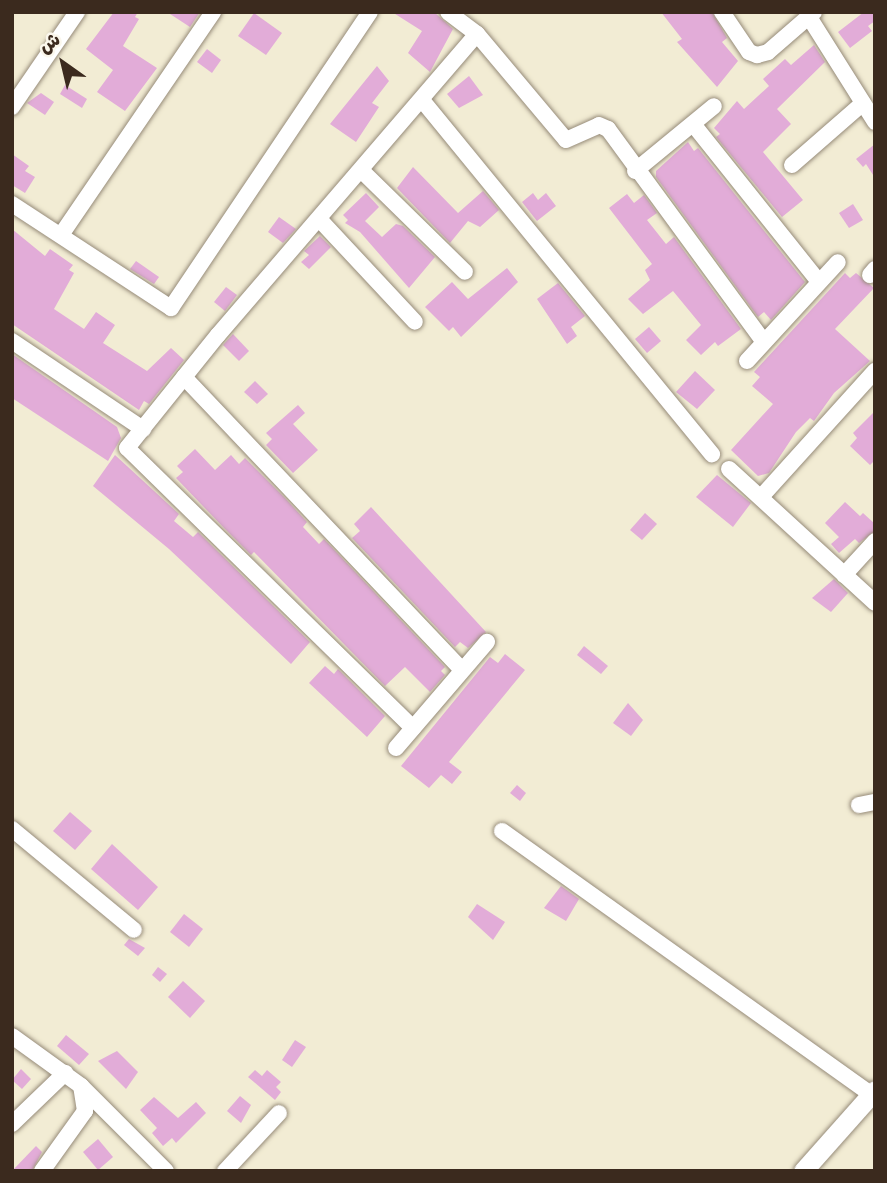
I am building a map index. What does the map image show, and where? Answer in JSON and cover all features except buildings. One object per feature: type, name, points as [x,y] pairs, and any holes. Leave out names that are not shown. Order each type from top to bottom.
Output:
[{"type":"main road","points":[[803,1171],[873,1092]]},
{"type":"street","points":[[12,107],[76,12]]},
{"type":"street","points":[[61,235],[213,12]]},
{"type":"street","points":[[12,204],[171,308],[370,12]]},
{"type":"street","points":[[448,12],[477,34],[561,136],[570,140],[603,126],[764,342]]},
{"type":"street","points":[[722,12],[749,52],[757,55],[768,52],[811,15],[875,122]]},
{"type":"street","points":[[413,728],[127,448],[184,377],[477,34]]},
{"type":"street","points":[[422,100],[712,454]]},
{"type":"street","points":[[792,165],[863,103]]},
{"type":"street","points":[[635,171],[714,106]]},
{"type":"street","points":[[693,124],[819,282]]},
{"type":"street","points":[[362,171],[465,272]]},
{"type":"street","points":[[320,220],[415,322]]},
{"type":"street","points":[[747,361],[838,262]]},
{"type":"street","points":[[12,341],[143,429]]},
{"type":"street","points":[[761,496],[875,371]]},
{"type":"street","points":[[184,377],[462,670]]},
{"type":"street","points":[[729,469],[875,603]]},
{"type":"street","points":[[844,575],[875,541]]},
{"type":"street","points":[[396,748],[487,642]]},
{"type":"street","points":[[12,829],[134,930]]},
{"type":"street","points":[[502,831],[873,1092]]},
{"type":"street","points":[[12,1036],[81,1086],[166,1171]]},
{"type":"street","points":[[12,1124],[65,1073]]},
{"type":"street","points":[[42,1171],[85,1111],[81,1086]]},
{"type":"street","points":[[225,1171],[279,1113]]}]
